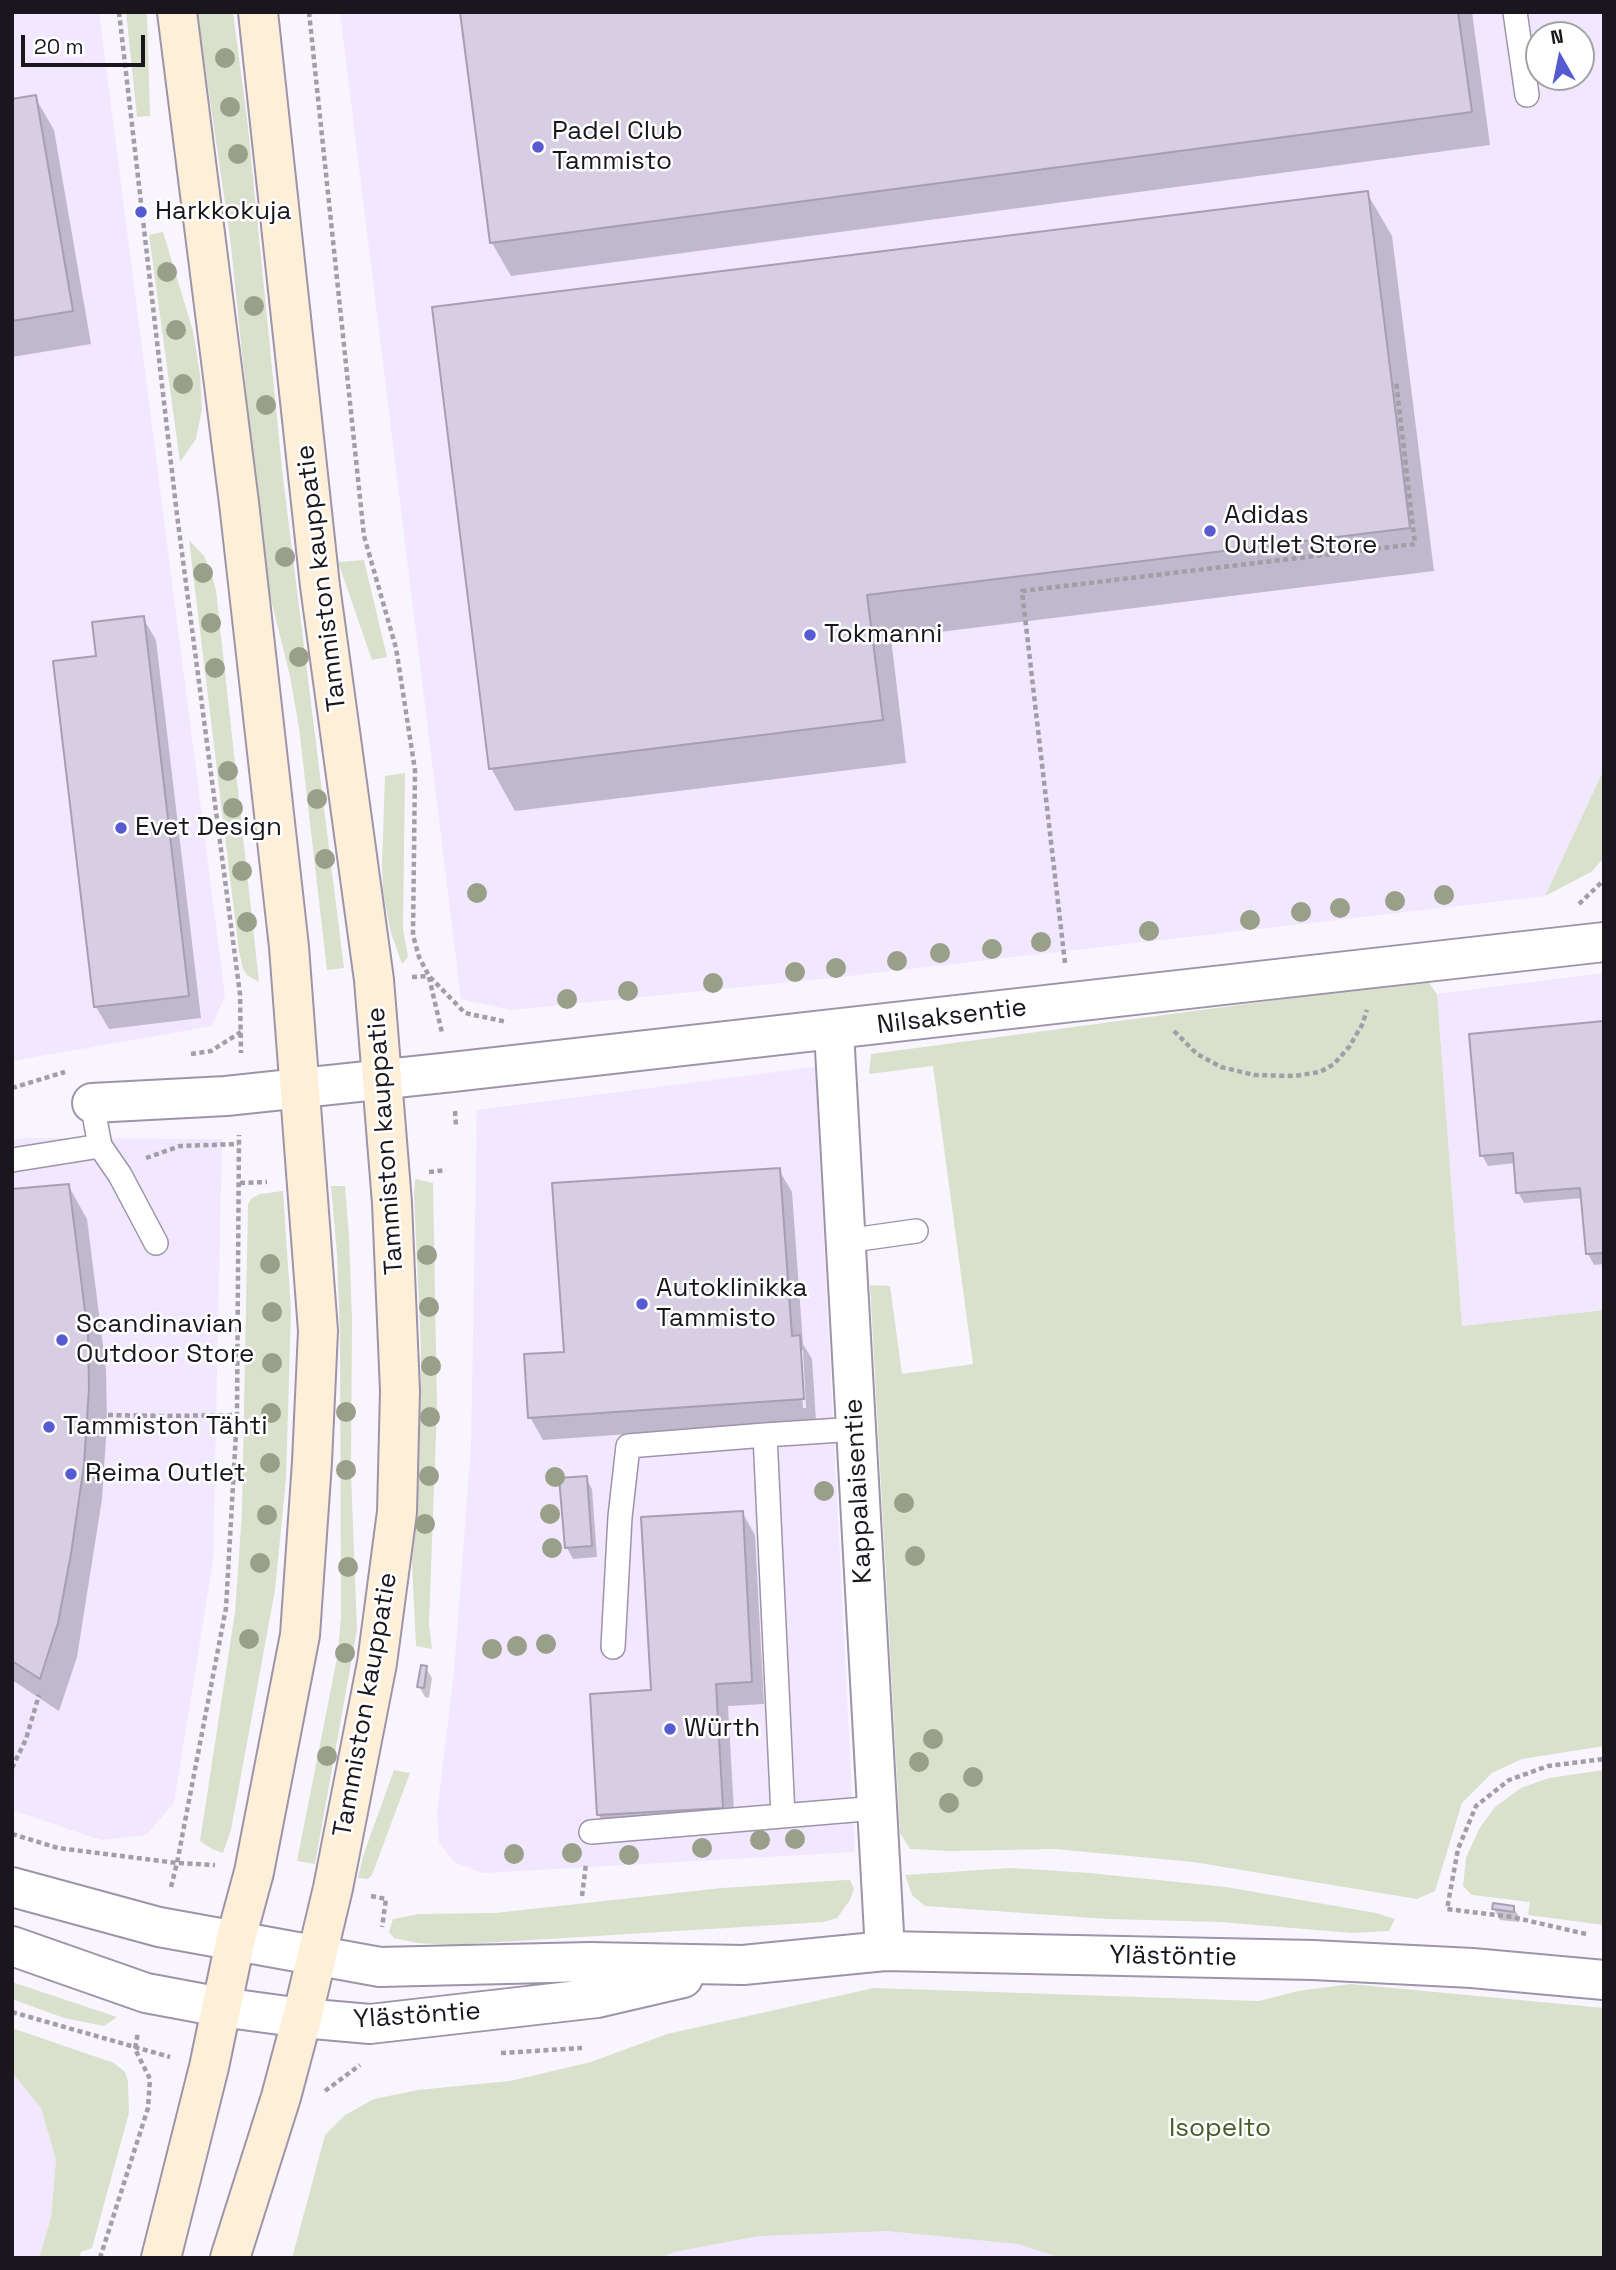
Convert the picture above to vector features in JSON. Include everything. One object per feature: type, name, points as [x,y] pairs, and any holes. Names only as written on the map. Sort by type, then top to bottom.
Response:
[{"type":"main road","points":[[161,2258],[209,2067],[235,1942],[260,1844],[300,1636],[318,1331],[289,947],[239,503],[177,12]]},
{"type":"main road","name":"Tammiston kauppatie","points":[[230,2258],[281,2097],[333,1888],[381,1642],[397,1512],[400,1391],[392,1203],[374,980],[320,586],[258,12]]},
{"type":"street","name":"Nilsaksentie","points":[[92,1103],[300,1088],[834,1031],[1604,942]]},
{"type":"street","name":"Kappalaisentie","points":[[834,1031],[885,1951]]},
{"type":"street","name":"Ylästöntie","points":[[12,1887],[159,1927],[380,1967],[590,1962],[743,1965],[885,1951],[1313,1960],[1472,1968],[1604,1980]]},
{"type":"street","name":"Ylästöntie","points":[[12,1946],[146,1993],[221,2007],[370,2024],[597,1998],[743,1965]]},
{"type":"lane","points":[[1515,12],[1527,95]]},
{"type":"lane","points":[[92,1103],[100,1146],[120,1175],[156,1243]]},
{"type":"lane","points":[[12,1160],[100,1146]]},
{"type":"lane","points":[[846,1241],[916,1231]]},
{"type":"lane","points":[[612,1647],[620,1517],[628,1446],[856,1429]]},
{"type":"lane","points":[[765,1435],[783,1816]]},
{"type":"lane","points":[[591,1832],[877,1808]]},
{"type":"path","points":[[119,12],[175,501],[240,994],[242,1094],[238,1144],[237,1415],[226,1608],[177,1863],[159,1927]]},
{"type":"path","points":[[309,12],[364,536],[396,648],[415,771],[413,935],[419,957],[429,976]]},
{"type":"path","points":[[1065,964],[1022,590],[1415,544],[1396,381]]},
{"type":"path","points":[[1139,996],[1197,1054],[1221,1067],[1254,1075],[1294,1076],[1320,1072],[1334,1064],[1349,1047],[1362,1025],[1368,1007],[1368,970]]},
{"type":"path","points":[[12,1088],[74,1069]]},
{"type":"path","points":[[120,1175],[146,1158],[180,1146],[238,1144]]},
{"type":"path","points":[[108,1415],[237,1415]]},
{"type":"path","points":[[12,1768],[26,1739],[38,1695]]},
{"type":"path","points":[[1591,1936],[1512,1917],[1447,1909],[1458,1849],[1476,1805],[1509,1780],[1548,1766],[1604,1759]]},
{"type":"path","points":[[12,1834],[58,1849],[177,1863]]},
{"type":"path","points":[[100,2258],[148,2108],[150,2079],[135,2049],[146,1993]]},
{"type":"path","points":[[12,2012],[135,2049],[209,2067]]},
{"type":"shaded area","points":[[12,12],[99,12],[225,996],[212,1026],[12,1061]]},
{"type":"shaded area","points":[[340,12],[1604,12],[1604,769],[1545,896],[831,978],[511,1010],[461,999]]},
{"type":"shaded area","points":[[1604,973],[1604,1310],[1462,1326],[1437,994]]},
{"type":"shaded area","points":[[815,1067],[855,1852],[483,1873],[454,1862],[439,1842],[437,1814],[454,1672],[471,1446],[477,1110]]},
{"type":"shaded area","points":[[222,1139],[213,1561],[174,1803],[146,1835],[101,1840],[12,1810],[12,1140]]},
{"type":"shaded area","points":[[12,2072],[41,2108],[56,2160],[51,2217],[39,2258],[12,2258]]},
{"type":"shaded area","points":[[716,2181],[1181,2258],[485,2258]]},
{"type":"green space","points":[[126,12],[147,12],[150,116],[137,117]]},
{"type":"green space","points":[[197,12],[233,12],[248,127],[283,478],[344,968],[327,970],[299,728],[290,676],[265,576],[230,237]]},
{"type":"green space","points":[[163,232],[193,331],[200,374],[202,409],[196,439],[180,462],[149,235]]},
{"type":"green space","points":[[189,540],[204,556],[216,590],[259,982],[247,975],[243,969],[239,952]]},
{"type":"green space","points":[[364,560],[387,657],[372,660],[338,562]]},
{"type":"green space","points":[[1604,769],[1604,858],[1591,872],[1545,896]]},
{"type":"green space","points":[[405,773],[403,929],[408,957],[402,964],[391,933],[383,893],[382,865],[385,776]]},
{"type":"green space","points":[[1427,980],[1437,994],[1462,1326],[1604,1310],[1604,1746],[1522,1759],[1492,1773],[1462,1803],[1435,1891],[1417,1899],[1193,1862],[1055,1849],[910,1849],[900,1833],[870,1285],[890,1286],[902,1374],[973,1364],[933,1066],[869,1074],[871,1054]]},
{"type":"green space","points":[[415,1179],[433,1183],[437,1407],[429,1624],[432,1649],[416,1646],[412,1562],[421,1350]]},
{"type":"green space","points":[[331,1186],[345,1186],[349,1236],[352,1318],[351,1473],[357,1630],[315,1864],[297,1861],[338,1653],[341,1617],[340,1339]]},
{"type":"green space","points":[[283,1191],[291,1310],[286,1479],[275,1590],[231,1830],[223,1853],[200,1841],[235,1612],[242,1512],[248,1204],[260,1194]]},
{"type":"green space","points":[[394,1770],[410,1773],[372,1875],[368,1879],[358,1878],[363,1856]]},
{"type":"green space","points":[[1604,1770],[1604,1925],[1528,1915],[1530,1902],[1472,1895],[1463,1886],[1466,1858],[1479,1829],[1495,1807],[1521,1788],[1549,1778]]},
{"type":"green space","points":[[1010,1868],[1226,1887],[1376,1913],[1395,1919],[1389,1931],[1352,1933],[1221,1922],[1108,1919],[925,1906],[912,1895],[905,1875]]},
{"type":"green space","points":[[850,1880],[854,1889],[850,1900],[837,1918],[824,1922],[451,1945],[417,1943],[394,1938],[389,1932],[393,1919],[419,1914],[495,1913],[722,1888]]},
{"type":"green space","points":[[12,1982],[117,2017],[104,2026],[64,2018],[12,1999]]},
{"type":"green space","name":"Isopelto","points":[[1351,1984],[1604,2008],[1604,2258],[1061,2258],[1018,2244],[888,2231],[759,2236],[674,2252],[659,2258],[292,2258],[325,2135],[345,2115],[374,2099],[418,2090],[510,2081],[591,2062],[667,2034],[874,1988],[1259,2001],[1298,1991]]},
{"type":"green space","points":[[12,2028],[114,2063],[125,2072],[128,2081],[129,2113],[92,2248],[81,2252],[79,2258],[39,2258],[51,2217],[56,2160],[41,2108],[12,2072]]},
{"type":"building","points":[[460,12],[1458,12],[1472,112],[490,243]]},
{"type":"building","points":[[36,95],[73,311],[12,321],[12,99]]},
{"type":"building","points":[[1368,191],[1410,528],[867,595],[883,720],[489,769],[432,307]]},
{"type":"building","name":"Evet Design","points":[[144,616],[189,996],[94,1007],[53,661],[96,656],[92,622]]},
{"type":"building","points":[[1604,1021],[1604,1253],[1586,1254],[1580,1188],[1516,1193],[1513,1153],[1480,1156],[1469,1034]]},
{"type":"building","points":[[780,1168],[792,1336],[800,1335],[804,1399],[528,1418],[524,1354],[564,1352],[552,1183]]},
{"type":"building","name":"Tammiston Tähti","points":[[69,1184],[88,1335],[89,1388],[84,1465],[71,1554],[58,1623],[40,1679],[12,1661],[12,1189]]},
{"type":"building","points":[[587,1476],[592,1546],[565,1548],[559,1478]]},
{"type":"building","points":[[743,1511],[752,1682],[716,1684],[723,1808],[597,1815],[590,1694],[651,1690],[641,1517]]},
{"type":"building","points":[[421,1665],[427,1666],[424,1688],[417,1687]]},
{"type":"building","points":[[1493,1903],[1514,1906],[1514,1912],[1492,1909]]},
{"type":"place","name":"Padel Club Tammisto","points":[[538,147]]},
{"type":"place","name":"Harkkokuja","points":[[141,212]]},
{"type":"place","name":"Adidas Outlet Store","points":[[1210,531]]},
{"type":"place","name":"Tokmanni","points":[[810,635]]},
{"type":"place","name":"Evet Design","points":[[121,828]]},
{"type":"place","name":"Autoklinikka Tammisto","points":[[642,1304]]},
{"type":"place","name":"Scandinavian Outdoor Store","points":[[62,1340]]},
{"type":"place","name":"Tammiston Tähti","points":[[49,1427]]},
{"type":"place","name":"Reima Outlet","points":[[71,1474]]},
{"type":"place","name":"Würth","points":[[670,1729]]}]
